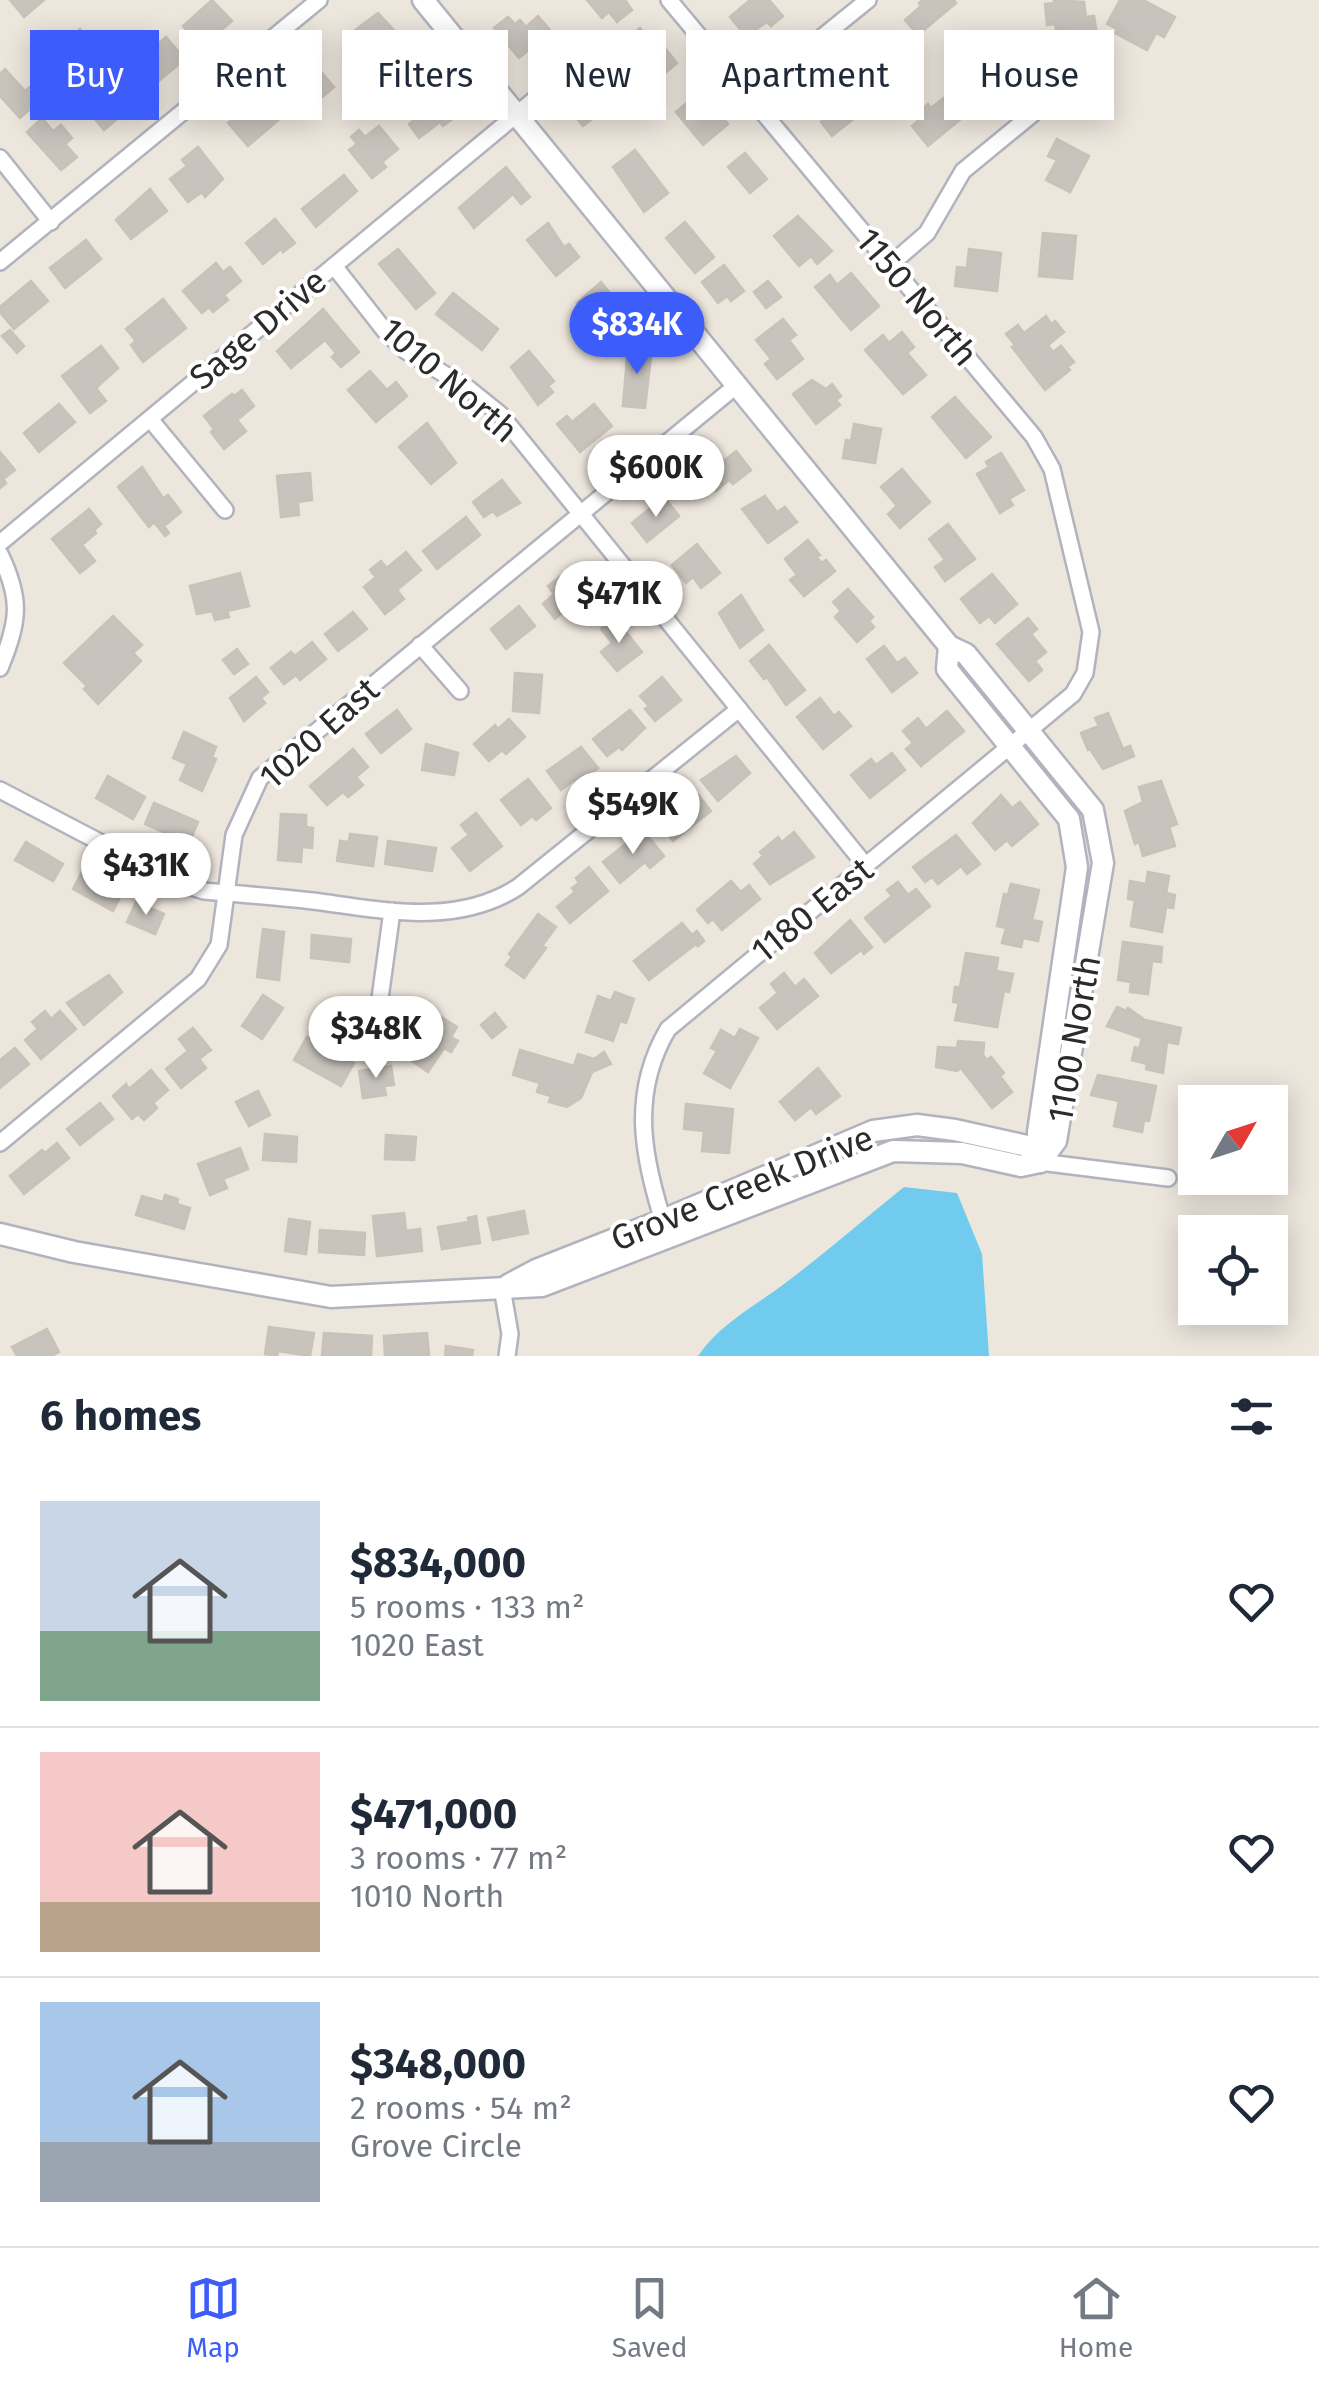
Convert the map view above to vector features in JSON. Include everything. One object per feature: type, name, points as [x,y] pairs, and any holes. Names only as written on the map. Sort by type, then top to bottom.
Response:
[{"type":"street","points":[[0,262],[320,0]]},
{"type":"street","name":"1100 North","points":[[423,0],[949,646],[966,654],[1093,810],[1103,864],[1056,1141],[1040,1162]]},
{"type":"street","name":"1150 North","points":[[669,0],[694,30]]},
{"type":"street","points":[[831,30],[868,0]]},
{"type":"street","name":"Sage Drive","points":[[0,543],[528,104]]},
{"type":"street","name":"1150 North","points":[[770,120],[1034,438],[1052,469],[1091,632]]},
{"type":"street","points":[[890,266],[927,233],[963,171],[1025,120]]},
{"type":"street","points":[[0,158],[50,222]]},
{"type":"street","name":"1010 North","points":[[334,266],[385,331],[406,351],[469,389],[500,414],[866,866]]},
{"type":"street","name":"1020 East","points":[[0,1143],[198,978],[220,945],[234,835],[260,778],[737,385]]},
{"type":"street","points":[[150,419],[224,510]]},
{"type":"street","points":[[0,554],[14,584],[15,630],[0,668]]},
{"type":"street","name":"1180 East","points":[[666,1229],[645,1142],[644,1115],[652,1056],[668,1029],[1073,694],[1085,673],[1091,632]]},
{"type":"street","points":[[420,645],[460,691]]},
{"type":"street","name":"1100 North","points":[[949,646],[947,669],[1070,819],[1077,867],[1037,1136],[1040,1162]]},
{"type":"street","points":[[0,790],[176,882],[204,890],[392,911],[448,912],[492,901],[518,886],[739,708]]},
{"type":"street","points":[[378,1013],[392,911]]},
{"type":"street","name":"Grove Creek Drive","points":[[0,1234],[74,1252],[331,1297],[502,1288],[536,1270],[666,1229],[872,1130],[917,1125],[955,1130],[1027,1146],[1040,1162],[1168,1178]]},
{"type":"street","points":[[502,1288],[510,1334],[507,1356]]},
{"type":"water","points":[[904,1187],[957,1193],[982,1254],[989,1356],[698,1356],[728,1324],[803,1270]]},
{"type":"building","points":[[10,0],[44,0],[24,17]]},
{"type":"building","points":[[212,0],[232,21],[221,30],[186,30],[183,26]]},
{"type":"building","points":[[587,0],[625,0],[632,10],[617,22],[609,12],[602,18]]},
{"type":"building","points":[[750,0],[769,0],[783,16],[771,26],[767,22],[755,30],[741,30],[730,17]]},
{"type":"building","points":[[1120,0],[1143,0],[1175,17],[1164,37],[1156,33],[1147,50],[1115,33],[1117,29],[1107,24]]},
{"type":"building","points":[[1084,2],[1086,17],[1094,16],[1096,30],[1056,30],[1055,24],[1047,25],[1045,4]]},
{"type":"building","points":[[919,3],[956,3],[924,30],[914,30],[905,20],[921,6]]},
{"type":"building","points":[[378,13],[394,30],[355,30]]},
{"type":"building","points":[[538,16],[550,30],[528,30],[528,50],[519,58],[508,45],[508,30],[494,28],[508,17],[515,24],[520,20],[526,27]]},
{"type":"building","points":[[166,37],[179,52],[179,64],[159,81],[159,43]]},
{"type":"building","points":[[666,49],[677,63],[666,72]]},
{"type":"building","points":[[5,69],[25,91],[30,87],[30,109],[20,118],[0,96],[0,74]]},
{"type":"building","points":[[322,73],[334,87],[322,97]]},
{"type":"building","points":[[944,98],[944,120],[960,120],[928,146],[912,126],[917,120],[924,120],[924,107],[928,104],[931,108]]},
{"type":"building","points":[[686,104],[686,120],[725,120],[728,124],[703,145],[676,112]]},
{"type":"building","points":[[40,120],[53,131],[61,125],[72,138],[65,144],[77,157],[61,170],[27,132]]},
{"type":"building","points":[[96,120],[116,120],[104,130]]},
{"type":"building","points":[[231,120],[278,120],[248,146],[228,123]]},
{"type":"building","points":[[414,120],[451,120],[443,126],[440,122],[419,138],[409,124]]},
{"type":"building","points":[[823,120],[852,120],[832,136],[821,122]]},
{"type":"building","points":[[379,126],[398,149],[382,162],[386,167],[372,178],[349,150],[357,144],[351,137],[359,130],[365,137]]},
{"type":"building","points":[[1057,139],[1089,156],[1070,192],[1046,180],[1057,160],[1048,156]]},
{"type":"building","points":[[198,147],[223,179],[205,197],[202,192],[188,202],[170,179],[187,166],[182,160]]},
{"type":"building","points":[[635,150],[668,193],[644,212],[613,167]]},
{"type":"building","points":[[745,153],[767,179],[750,193],[728,167]]},
{"type":"building","points":[[506,167],[530,197],[521,204],[513,194],[474,228],[459,208]]},
{"type":"building","points":[[344,175],[357,191],[316,227],[302,209]]},
{"type":"building","points":[[150,189],[167,211],[131,239],[116,220]]},
{"type":"building","points":[[798,216],[832,251],[817,264],[811,256],[799,266],[774,236]]},
{"type":"building","points":[[275,219],[295,243],[263,264],[246,243]]},
{"type":"building","points":[[685,222],[714,257],[695,273],[666,238]]},
{"type":"building","points":[[548,223],[564,247],[569,244],[579,257],[556,276],[527,240]]},
{"type":"building","points":[[1043,233],[1076,236],[1072,279],[1039,276]]},
{"type":"building","points":[[86,240],[101,259],[65,288],[50,268]]},
{"type":"building","points":[[398,249],[435,293],[416,309],[379,264]]},
{"type":"building","points":[[969,249],[1001,253],[997,291],[955,286],[957,267],[967,268]]},
{"type":"building","points":[[216,263],[223,272],[230,267],[241,281],[224,295],[228,300],[213,312],[209,307],[202,313],[183,291]]},
{"type":"building","points":[[724,265],[744,291],[731,301],[727,296],[718,303],[702,282]]},
{"type":"building","points":[[851,273],[879,306],[851,330],[815,287],[830,275],[837,285]]},
{"type":"building","points":[[31,281],[48,301],[14,329],[0,307]]},
{"type":"building","points":[[768,281],[781,297],[766,308],[754,292]]},
{"type":"building","points":[[601,282],[613,297],[608,301],[628,325],[609,341],[577,303]]},
{"type":"building","points":[[453,293],[498,329],[482,350],[436,314]]},
{"type":"building","points":[[163,299],[186,328],[143,362],[131,345],[136,341],[126,329]]},
{"type":"building","points":[[323,309],[359,352],[341,367],[325,340],[291,368],[277,351]]},
{"type":"building","points":[[1046,316],[1064,332],[1048,345],[1053,352],[1061,346],[1074,362],[1045,390],[1006,334],[1018,325],[1024,333]]},
{"type":"building","points":[[783,319],[796,335],[789,340],[803,359],[777,379],[765,364],[771,359],[756,340]]},
{"type":"building","points":[[10,330],[24,346],[17,353],[2,336]]},
{"type":"building","points":[[902,332],[914,347],[907,353],[926,375],[903,394],[865,350],[883,335],[889,343]]},
{"type":"building","points":[[101,346],[118,368],[96,388],[106,401],[90,413],[62,376]]},
{"type":"building","points":[[628,346],[652,348],[645,408],[623,406]]},
{"type":"building","points":[[529,351],[554,381],[548,386],[553,392],[538,405],[511,367]]},
{"type":"building","points":[[370,371],[387,390],[396,382],[407,396],[376,422],[348,390]]},
{"type":"building","points":[[812,380],[826,389],[832,384],[841,396],[836,400],[840,405],[816,424],[793,394]]},
{"type":"building","points":[[242,390],[254,406],[237,420],[246,431],[224,449],[204,416]]},
{"type":"building","points":[[955,397],[991,437],[966,458],[932,417]]},
{"type":"building","points":[[59,404],[75,422],[39,452],[24,433]]},
{"type":"building","points":[[594,404],[612,426],[580,452],[557,424],[567,416],[572,422]]},
{"type":"building","points":[[427,423],[456,463],[431,484],[399,447]]},
{"type":"building","points":[[854,424],[881,429],[875,463],[843,458]]},
{"type":"building","points":[[712,446],[724,461],[736,451],[751,470],[716,491],[692,461]]},
{"type":"building","points":[[0,452],[15,470],[3,479],[6,483],[0,488]]},
{"type":"building","points":[[1001,453],[1024,490],[1009,499],[1013,505],[1000,513],[977,474],[989,467],[986,462]]},
{"type":"building","points":[[142,467],[163,498],[168,495],[181,512],[164,526],[169,533],[165,536],[154,522],[149,527],[118,487]]},
{"type":"building","points":[[902,469],[930,502],[900,528],[888,514],[897,506],[881,487]]},
{"type":"building","points":[[310,473],[312,500],[298,502],[299,515],[281,517],[277,476]]},
{"type":"building","points":[[502,480],[520,503],[497,516],[493,511],[484,517],[473,502]]},
{"type":"building","points":[[765,496],[777,512],[785,507],[797,522],[768,543],[742,509]]},
{"type":"building","points":[[664,497],[679,516],[647,542],[632,523]]},
{"type":"building","points":[[89,509],[101,524],[82,545],[95,561],[80,573],[52,539]]},
{"type":"building","points":[[466,517],[480,535],[437,569],[423,551]]},
{"type":"building","points":[[948,524],[975,559],[945,581],[935,567],[945,560],[929,539]]},
{"type":"building","points":[[808,540],[820,555],[816,557],[822,563],[826,560],[835,571],[804,596],[790,580],[797,575],[785,559]]},
{"type":"building","points":[[697,544],[720,573],[701,588],[693,577],[686,583],[672,565]]},
{"type":"building","points":[[406,552],[421,570],[397,590],[404,599],[385,614],[364,587],[376,577],[370,570],[381,561],[387,568]]},
{"type":"building","points":[[576,564],[592,585],[555,619],[543,604],[554,594],[548,586]]},
{"type":"building","points":[[240,573],[249,606],[227,611],[229,617],[215,620],[212,611],[197,614],[190,586]]},
{"type":"building","points":[[992,574],[1017,604],[995,623],[989,616],[980,623],[961,599]]},
{"type":"building","points":[[848,589],[873,617],[869,621],[874,627],[857,642],[835,617],[841,611],[833,602]]},
{"type":"building","points":[[741,595],[763,630],[740,648],[719,613]]},
{"type":"building","points":[[519,606],[535,626],[506,649],[491,629]]},
{"type":"building","points":[[353,612],[367,629],[338,651],[325,634]]},
{"type":"building","points":[[113,616],[142,645],[133,653],[141,661],[98,704],[84,689],[87,686],[64,663]]},
{"type":"building","points":[[615,618],[642,652],[617,671],[601,652],[612,643],[601,629]]},
{"type":"building","points":[[1028,618],[1037,629],[1031,634],[1046,652],[1035,661],[1042,670],[1029,681],[997,644]]},
{"type":"building","points":[[312,642],[326,659],[300,680],[296,675],[284,684],[271,668]]},
{"type":"building","points":[[769,645],[805,690],[786,705],[767,677],[764,679],[750,661]]},
{"type":"building","points":[[884,646],[897,663],[905,658],[917,673],[892,692],[867,659]]},
{"type":"building","points":[[237,649],[248,664],[234,674],[223,660]]},
{"type":"building","points":[[515,673],[542,675],[539,713],[513,711]]},
{"type":"building","points":[[256,677],[268,692],[261,698],[265,703],[244,721],[230,698]]},
{"type":"building","points":[[662,677],[681,700],[655,721],[640,696]]},
{"type":"building","points":[[820,698],[834,716],[839,712],[851,726],[823,749],[797,717]]},
{"type":"building","points":[[397,710],[411,729],[381,753],[366,734]]},
{"type":"building","points":[[630,710],[645,728],[622,750],[619,747],[607,756],[593,739]]},
{"type":"building","points":[[947,711],[964,731],[921,766],[906,749],[913,743],[903,731],[918,718],[926,729]]},
{"type":"building","points":[[1108,713],[1123,749],[1130,746],[1134,756],[1103,769],[1081,733],[1099,726],[1095,718]]},
{"type":"building","points":[[509,719],[525,737],[506,754],[502,750],[489,761],[474,744],[495,725],[498,729]]},
{"type":"building","points":[[184,732],[216,747],[212,757],[216,759],[202,791],[180,780],[187,764],[173,758]]},
{"type":"building","points":[[426,744],[458,753],[454,775],[422,770]]},
{"type":"building","points":[[581,747],[598,768],[577,784],[574,780],[561,790],[547,771]]},
{"type":"building","points":[[353,749],[368,767],[356,777],[363,785],[348,797],[343,792],[327,805],[310,786]]},
{"type":"building","points":[[892,753],[905,770],[870,798],[851,775],[871,759],[876,765]]},
{"type":"building","points":[[736,756],[750,773],[718,801],[701,780]]},
{"type":"building","points":[[108,776],[145,797],[133,819],[96,798]]},
{"type":"building","points":[[528,779],[551,808],[536,820],[532,816],[521,825],[501,800]]},
{"type":"building","points":[[1161,781],[1177,824],[1169,827],[1175,846],[1143,856],[1125,811],[1143,802],[1139,787]]},
{"type":"building","points":[[695,791],[711,811],[673,841],[659,823]]},
{"type":"building","points":[[1001,795],[1012,808],[1020,802],[1038,824],[1012,846],[1007,840],[995,850],[973,823]]},
{"type":"building","points":[[154,803],[198,822],[189,843],[145,824]]},
{"type":"building","points":[[476,813],[502,846],[470,871],[452,848],[469,835],[461,825]]},
{"type":"building","points":[[281,814],[306,815],[306,827],[313,828],[312,848],[302,847],[301,862],[278,860]]},
{"type":"building","points":[[643,830],[664,856],[650,868],[645,862],[620,883],[603,862]]},
{"type":"building","points":[[794,832],[814,857],[770,884],[754,864],[763,856],[760,852],[778,837],[782,842]]},
{"type":"building","points":[[350,834],[377,837],[373,866],[337,861],[340,841],[349,842]]},
{"type":"building","points":[[956,835],[980,864],[967,874],[961,866],[938,884],[932,877],[925,882],[913,867]]},
{"type":"building","points":[[388,841],[436,848],[432,871],[385,864]]},
{"type":"building","points":[[26,842],[63,864],[53,881],[15,860]]},
{"type":"building","points":[[589,867],[608,891],[570,923],[557,907],[575,892],[572,888],[579,883],[576,878]]},
{"type":"building","points":[[82,872],[122,893],[113,911],[73,889]]},
{"type":"building","points":[[1148,872],[1169,876],[1166,893],[1175,895],[1173,908],[1166,907],[1162,932],[1131,926],[1135,900],[1128,899],[1130,881],[1146,884]]},
{"type":"building","points":[[731,881],[741,892],[749,885],[760,899],[722,930],[713,919],[708,923],[697,910]]},
{"type":"building","points":[[898,882],[908,895],[916,889],[930,906],[885,942],[865,918],[892,896],[887,890]]},
{"type":"building","points":[[1011,884],[1039,890],[1032,920],[1042,922],[1038,941],[1023,938],[1021,947],[1002,943],[1006,928],[997,926],[1004,894],[1008,895]]},
{"type":"building","points":[[136,902],[164,914],[155,934],[127,922]]},
{"type":"building","points":[[538,914],[556,927],[524,978],[506,965],[512,957],[509,954]]},
{"type":"building","points":[[850,920],[872,947],[864,954],[861,950],[831,973],[815,953]]},
{"type":"building","points":[[682,923],[692,935],[697,931],[704,941],[649,980],[634,961]]},
{"type":"building","points":[[263,929],[284,932],[279,980],[257,977]]},
{"type":"building","points":[[312,935],[351,939],[349,962],[311,958]]},
{"type":"building","points":[[1123,942],[1162,947],[1161,962],[1152,961],[1148,994],[1130,992],[1131,982],[1118,980]]},
{"type":"building","points":[[966,953],[998,958],[996,971],[1013,974],[1009,992],[1004,991],[997,1027],[955,1020],[959,1003],[953,1002],[955,987],[960,987]]},
{"type":"building","points":[[784,973],[795,987],[804,979],[818,996],[777,1029],[760,1008],[778,993],[771,984]]},
{"type":"building","points":[[109,975],[122,992],[84,1025],[67,1003]]},
{"type":"building","points":[[615,992],[634,999],[626,1023],[620,1021],[613,1041],[586,1032],[598,996],[611,1001]]},
{"type":"building","points":[[263,995],[283,1008],[262,1039],[242,1026]]},
{"type":"building","points":[[1117,1007],[1126,1011],[1128,1008],[1145,1020],[1181,1028],[1178,1044],[1167,1042],[1163,1073],[1132,1060],[1142,1038],[1107,1026]]},
{"type":"building","points":[[45,1011],[51,1019],[60,1011],[76,1029],[41,1059],[25,1040],[38,1029],[32,1022]]},
{"type":"building","points":[[495,1013],[506,1027],[492,1038],[481,1025]]},
{"type":"building","points":[[438,1015],[457,1027],[451,1037],[458,1041],[451,1052],[444,1048],[428,1072],[409,1059]]},
{"type":"building","points":[[193,1028],[211,1050],[199,1059],[206,1068],[181,1088],[166,1069],[188,1051],[179,1039]]},
{"type":"building","points":[[740,1029],[758,1038],[730,1088],[704,1073],[717,1051],[711,1048],[721,1030],[735,1038]]},
{"type":"building","points":[[307,1037],[354,1063],[341,1086],[294,1060]]},
{"type":"building","points":[[958,1041],[984,1043],[983,1055],[987,1060],[991,1057],[1004,1073],[1000,1076],[1012,1092],[992,1108],[961,1068],[957,1071],[936,1067],[938,1047],[957,1048]]},
{"type":"building","points":[[15,1048],[29,1064],[0,1088],[0,1060]]},
{"type":"building","points":[[520,1050],[574,1066],[578,1054],[594,1059],[604,1052],[611,1064],[592,1072],[581,1098],[567,1107],[549,1102],[551,1096],[537,1092],[540,1083],[513,1075]]},
{"type":"building","points":[[391,1066],[394,1085],[384,1086],[386,1095],[363,1098],[359,1071]]},
{"type":"building","points":[[818,1068],[840,1096],[816,1114],[811,1107],[795,1120],[780,1102]]},
{"type":"building","points":[[151,1070],[168,1090],[153,1103],[157,1108],[144,1120],[138,1114],[132,1119],[113,1096],[126,1084],[129,1089]]},
{"type":"building","points":[[1098,1075],[1156,1086],[1149,1121],[1144,1120],[1142,1132],[1114,1126],[1119,1101],[1091,1095]]},
{"type":"building","points":[[258,1091],[270,1115],[249,1126],[236,1102]]},
{"type":"building","points":[[100,1103],[113,1119],[80,1145],[67,1129]]},
{"type":"building","points":[[686,1104],[733,1109],[729,1153],[702,1151],[704,1131],[684,1129]]},
{"type":"building","points":[[265,1134],[297,1137],[296,1162],[263,1160]]},
{"type":"building","points":[[386,1135],[416,1137],[414,1160],[385,1159]]},
{"type":"building","points":[[57,1143],[69,1158],[24,1194],[10,1176]]},
{"type":"building","points":[[240,1148],[248,1169],[223,1179],[227,1188],[210,1195],[198,1164]]},
{"type":"building","points":[[165,1195],[190,1208],[184,1229],[136,1215],[142,1196],[163,1202]]},
{"type":"building","points":[[524,1211],[528,1233],[493,1240],[488,1218]]},
{"type":"building","points":[[404,1213],[406,1231],[420,1229],[422,1251],[377,1256],[373,1216]]},
{"type":"building","points":[[476,1216],[480,1243],[442,1249],[438,1227],[469,1222],[468,1218]]},
{"type":"building","points":[[289,1219],[310,1222],[306,1254],[285,1251]]},
{"type":"building","points":[[320,1230],[365,1233],[364,1255],[319,1252]]},
{"type":"building","points":[[269,1327],[314,1333],[310,1356],[278,1351],[277,1356],[265,1354]]},
{"type":"building","points":[[47,1329],[59,1352],[51,1356],[17,1356],[12,1347]]},
{"type":"building","points":[[324,1333],[372,1336],[371,1356],[322,1356]]},
{"type":"building","points":[[427,1333],[429,1355],[385,1356],[384,1336]]},
{"type":"building","points":[[446,1346],[473,1350],[472,1356],[445,1356]]}]
